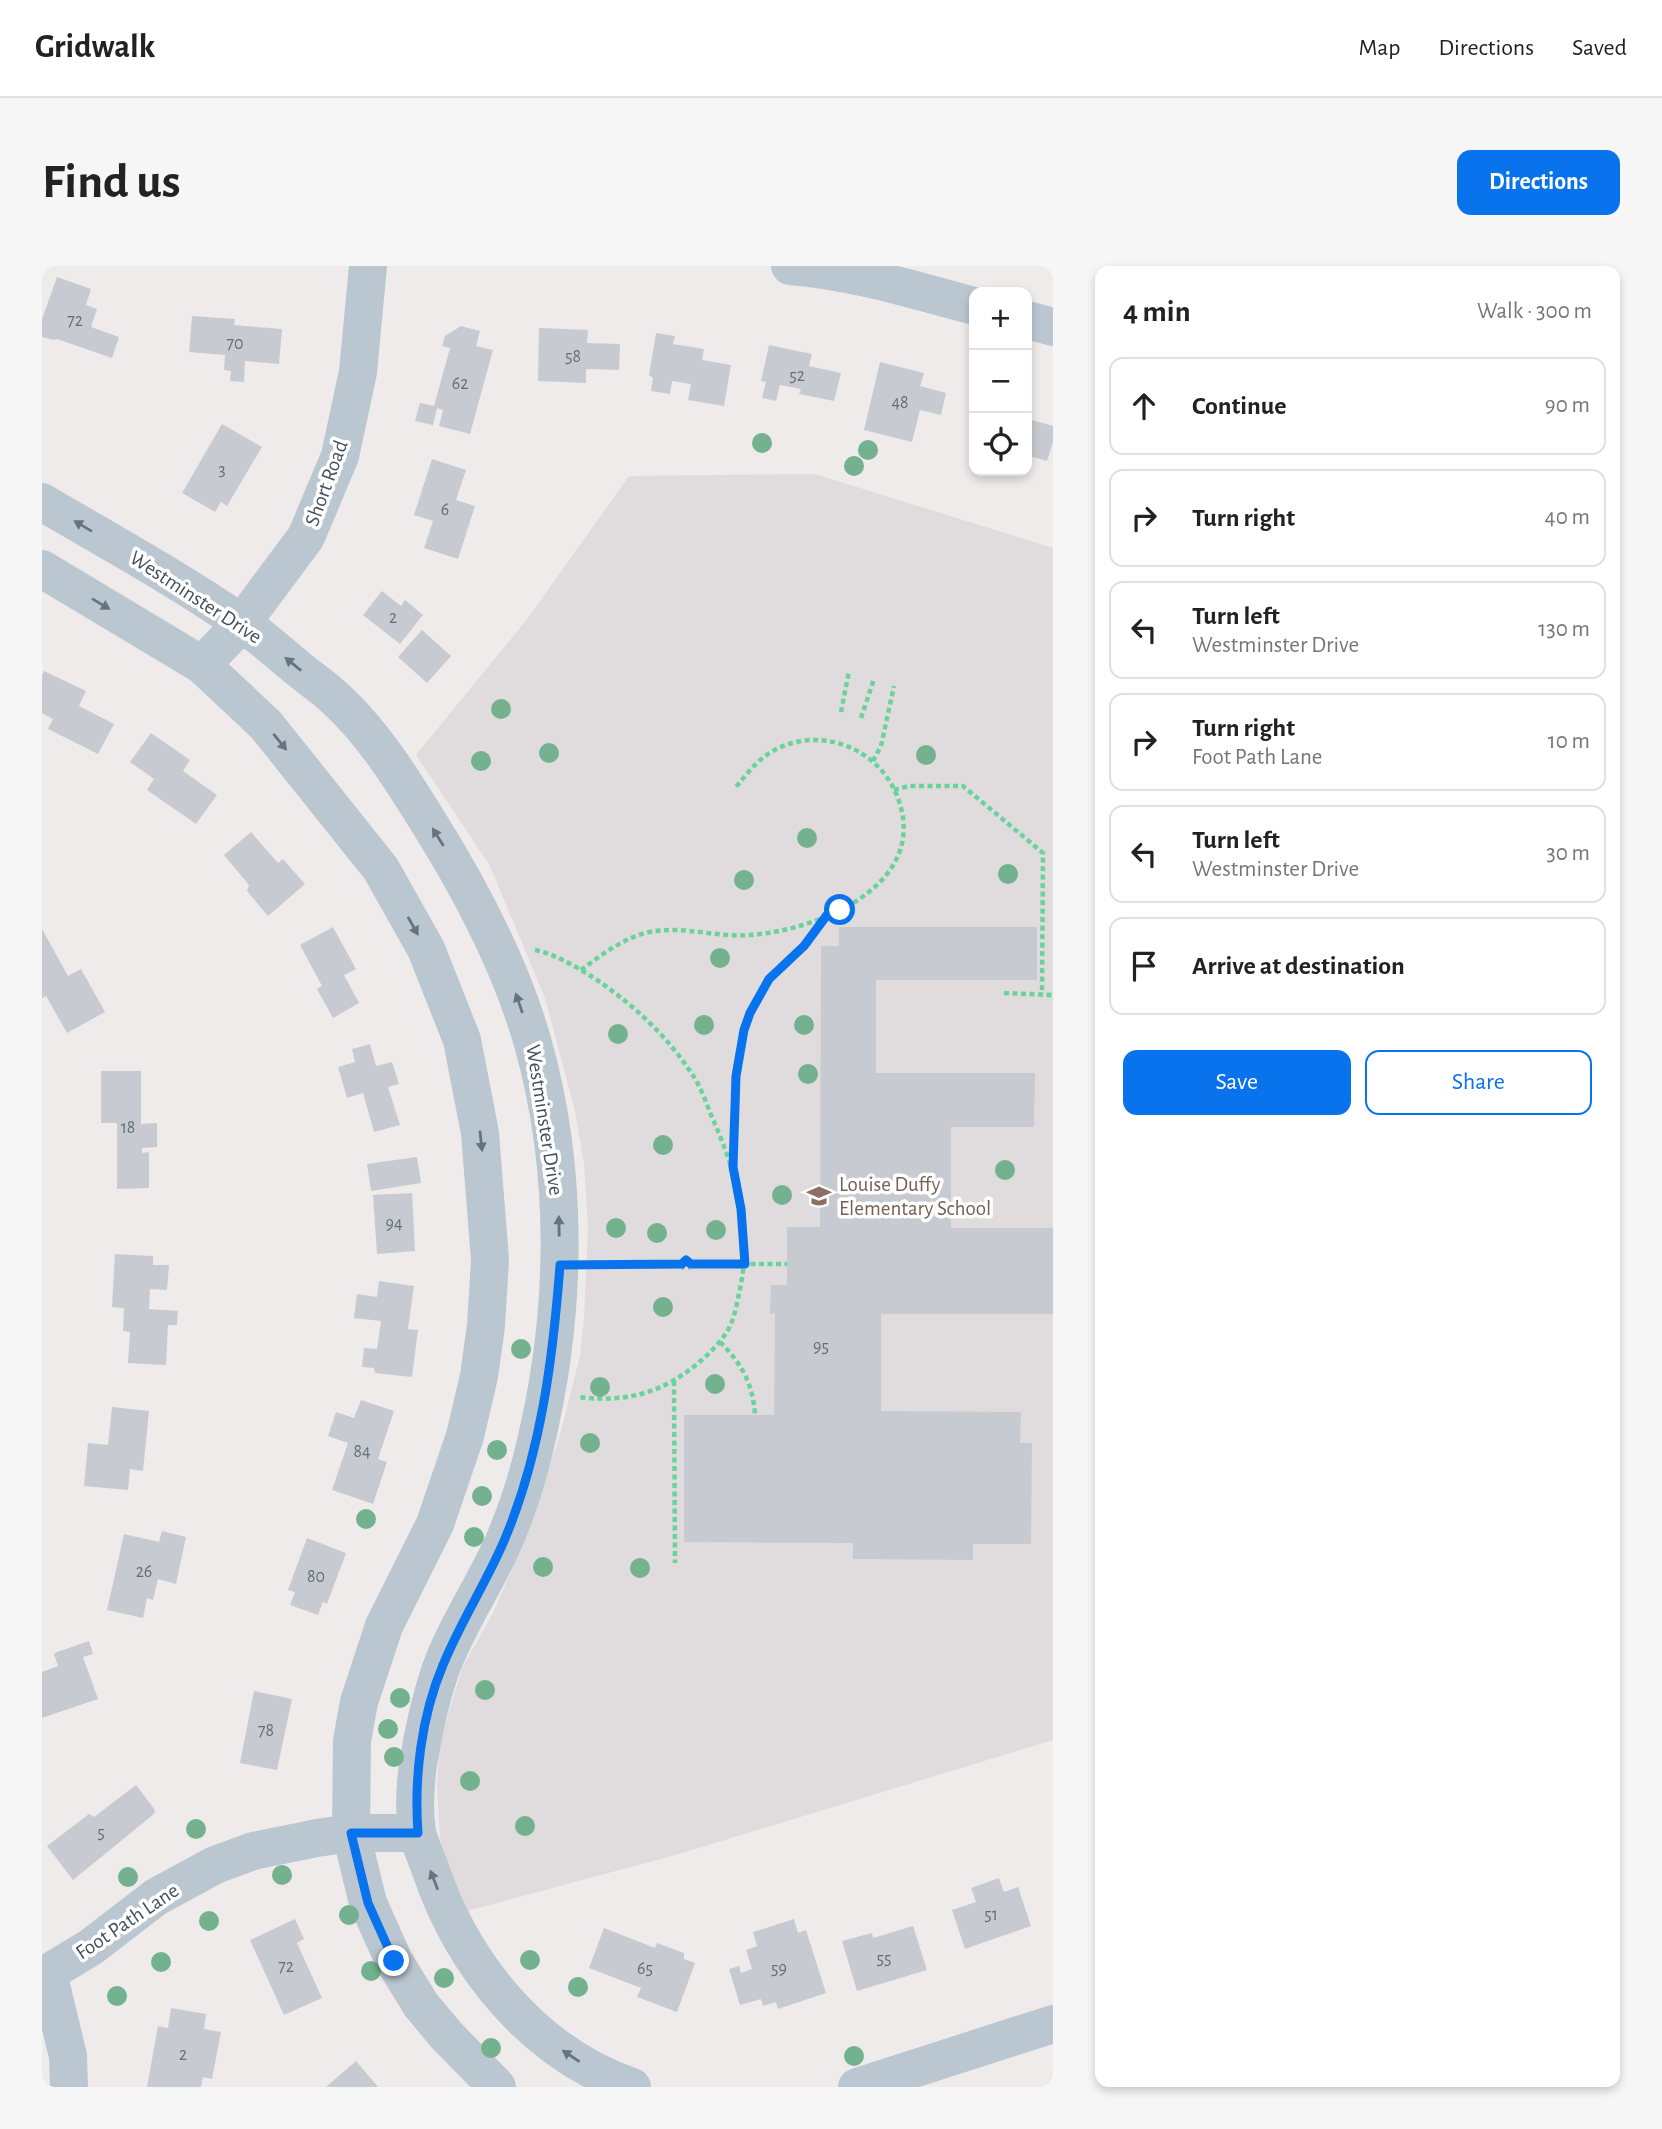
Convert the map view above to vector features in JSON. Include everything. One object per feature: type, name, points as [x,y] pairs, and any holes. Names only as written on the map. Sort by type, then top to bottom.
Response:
[{"type":"street","name":"Short Road","points":[[202,665],[242,623],[306,537],[340,456],[358,372],[368,266]]},
{"type":"street","points":[[790,266],[817,268],[905,287],[969,305]]},
{"type":"street","points":[[1032,321],[1053,327]]},
{"type":"street","name":"Westminster Drive","points":[[42,502],[242,623],[339,702],[393,765],[447,852],[512,982],[532,1038],[544,1088],[554,1153],[560,1265],[548,1380],[534,1453],[505,1541],[441,1668],[418,1765],[415,1799],[418,1833],[434,1882],[455,1931],[500,1995],[554,2045],[586,2066],[632,2087]]},
{"type":"street","points":[[42,569],[202,665],[266,725],[381,869],[425,948],[462,1040],[480,1133],[490,1260],[486,1326],[479,1377],[465,1436],[435,1524],[384,1626],[359,1702],[352,1741],[351,1833],[368,1903],[394,1961],[421,2005],[497,2087]]},
{"type":"street","name":"Foot Path Lane","points":[[45,1974],[91,1947],[156,1897],[215,1865],[288,1842],[351,1833],[418,1833]]},
{"type":"street","points":[[45,1974],[68,2056],[69,2087]]},
{"type":"street","points":[[857,2087],[1053,2024]]},
{"type":"path","points":[[841,712],[849,671]]},
{"type":"path","points":[[861,718],[874,679]]},
{"type":"path","points":[[873,761],[881,746],[894,686]]},
{"type":"path","points":[[581,970],[619,944],[645,933],[673,929],[747,935],[770,933],[827,915],[878,887],[893,867],[900,848],[902,829],[902,818],[894,790],[873,761],[855,748],[821,741],[797,742],[759,761],[735,788]]},
{"type":"path","points":[[894,790],[909,786],[963,786],[1043,853],[1042,994]]},
{"type":"path","points":[[733,1167],[738,1059],[750,1013],[769,979],[804,946],[827,915]]},
{"type":"path","points":[[535,950],[561,959],[581,970],[625,1000],[666,1040],[695,1078],[733,1167],[741,1209],[745,1264],[730,1327],[720,1342],[695,1366],[674,1381],[629,1399],[608,1401],[567,1396]]},
{"type":"path","points":[[1004,993],[1053,995]]},
{"type":"path","points":[[560,1265],[682,1264],[687,1260],[691,1264],[787,1264]]},
{"type":"path","points":[[720,1342],[750,1382],[755,1415]]},
{"type":"path","points":[[674,1381],[676,1563]]},
{"type":"shaded area","name":"Louise Duffy Elementary School","points":[[815,474],[1053,548],[1053,1740],[679,1854],[463,1912],[440,1840],[437,1786],[440,1742],[462,1668],[492,1615],[518,1555],[560,1435],[580,1356],[588,1227],[584,1164],[575,1111],[545,998],[490,866],[416,755],[528,618],[629,476]]},
{"type":"building","points":[[57,277],[91,289],[86,305],[97,309],[91,327],[119,337],[112,358],[57,339],[42,337],[42,319]]},
{"type":"building","points":[[192,316],[235,319],[234,325],[282,329],[279,364],[245,361],[244,382],[230,381],[231,371],[224,370],[225,355],[189,352]]},
{"type":"building","points":[[461,326],[480,331],[476,346],[493,350],[470,434],[439,426],[443,410],[437,408],[433,425],[415,421],[420,403],[434,406],[450,348],[442,346],[445,336]]},
{"type":"building","points":[[539,328],[588,330],[587,343],[620,344],[619,370],[586,369],[586,383],[538,381]]},
{"type":"building","points":[[656,333],[675,336],[673,344],[704,349],[702,360],[731,365],[724,406],[688,400],[691,384],[672,381],[670,394],[651,391],[653,378],[649,375]]},
{"type":"building","points":[[769,345],[812,354],[809,366],[841,373],[834,401],[799,394],[801,389],[780,385],[776,401],[762,398],[766,382],[761,381]]},
{"type":"building","points":[[880,362],[924,373],[920,386],[946,393],[941,415],[920,410],[912,442],[864,430]]},
{"type":"building","points":[[1032,420],[1053,426],[1053,442],[1047,461],[1032,456]]},
{"type":"building","points":[[222,424],[262,447],[227,506],[221,502],[215,512],[182,493]]},
{"type":"building","points":[[432,459],[466,470],[456,500],[475,506],[458,559],[424,548],[433,521],[414,515]]},
{"type":"building","points":[[382,591],[401,606],[405,600],[423,615],[400,644],[363,615]]},
{"type":"building","points":[[422,630],[451,656],[427,683],[398,657]]},
{"type":"building","points":[[44,671],[86,691],[79,706],[114,724],[98,754],[48,729],[53,719],[42,713]]},
{"type":"building","points":[[151,733],[190,760],[183,771],[217,795],[196,824],[147,790],[154,779],[130,762]]},
{"type":"building","points":[[251,832],[278,863],[283,859],[305,884],[268,916],[247,891],[249,885],[224,855]]},
{"type":"building","points":[[333,927],[356,969],[344,975],[359,1003],[333,1018],[317,989],[322,986],[300,945]]},
{"type":"building","points":[[839,927],[1037,927],[1037,980],[876,980],[876,1073],[1035,1073],[1034,1127],[951,1127],[951,1228],[1053,1228],[1053,1314],[881,1314],[881,1411],[1021,1412],[1020,1443],[1032,1443],[1031,1544],[973,1544],[973,1560],[853,1559],[853,1543],[684,1542],[684,1415],[774,1415],[775,1313],[770,1314],[771,1285],[787,1285],[787,1227],[820,1227],[821,946],[839,946]]},
{"type":"building","points":[[42,929],[68,976],[81,969],[105,1012],[67,1033],[46,996],[42,998]]},
{"type":"building","points":[[370,1044],[376,1066],[392,1062],[399,1084],[388,1087],[400,1125],[374,1132],[363,1093],[347,1098],[338,1067],[355,1062],[352,1049]]},
{"type":"building","points":[[101,1071],[141,1071],[141,1124],[157,1123],[157,1147],[142,1148],[142,1153],[149,1152],[149,1188],[117,1189],[117,1123],[101,1123]]},
{"type":"building","points":[[417,1157],[421,1183],[371,1191],[367,1164]]},
{"type":"building","points":[[412,1193],[415,1251],[377,1254],[373,1195]]},
{"type":"building","points":[[115,1254],[153,1256],[153,1265],[169,1265],[167,1290],[150,1289],[149,1309],[178,1311],[177,1325],[168,1325],[166,1365],[128,1363],[130,1332],[123,1331],[124,1308],[112,1307]]},
{"type":"building","points":[[379,1281],[414,1286],[408,1329],[418,1330],[412,1377],[375,1373],[374,1368],[362,1367],[364,1348],[377,1349],[381,1321],[354,1318],[357,1294],[377,1297]]},
{"type":"building","points":[[361,1400],[394,1411],[378,1459],[387,1462],[373,1504],[332,1490],[348,1443],[328,1436],[336,1412],[354,1418]]},
{"type":"building","points":[[112,1407],[149,1411],[143,1471],[130,1469],[128,1490],[84,1486],[88,1443],[108,1445]]},
{"type":"building","points":[[162,1531],[186,1537],[176,1584],[158,1579],[153,1600],[147,1598],[143,1618],[107,1610],[124,1534],[159,1542]]},
{"type":"building","points":[[307,1538],[346,1553],[327,1604],[323,1602],[318,1615],[290,1605],[295,1592],[288,1590]]},
{"type":"building","points":[[89,1641],[93,1654],[83,1657],[98,1699],[42,1718],[42,1672],[58,1666],[54,1654],[57,1652]]},
{"type":"building","points":[[254,1691],[292,1699],[277,1770],[240,1763]]},
{"type":"building","points":[[136,1785],[155,1810],[154,1814],[73,1880],[47,1846],[89,1814],[94,1817]]},
{"type":"building","points":[[999,1878],[1004,1892],[1018,1887],[1031,1926],[965,1949],[952,1910],[976,1902],[971,1888]]},
{"type":"building","points":[[295,1919],[304,1939],[297,1943],[322,1998],[284,2015],[250,1940]]},
{"type":"building","points":[[794,1919],[798,1933],[806,1930],[826,1993],[778,2009],[776,2002],[763,2006],[761,1999],[740,2005],[729,1969],[739,1966],[741,1973],[752,1969],[746,1950],[757,1946],[753,1932]]},
{"type":"building","points":[[913,1926],[927,1970],[857,1991],[842,1941],[872,1933],[873,1938]]},
{"type":"building","points":[[604,1928],[655,1948],[657,1943],[684,1953],[684,1959],[695,1963],[677,2012],[637,1997],[641,1988],[589,1968]]},
{"type":"building","points":[[171,2008],[206,2014],[204,2029],[221,2032],[212,2079],[203,2077],[201,2087],[147,2087],[158,2026],[168,2028]]},
{"type":"building","points":[[356,2061],[378,2087],[326,2087]]},
{"type":"place","name":"Louise Duffy Elementary School","points":[[819,1196]]},
{"type":"route","points":[[394,1961],[368,1903],[351,1833],[418,1833],[415,1799],[418,1765],[441,1668],[505,1541],[534,1453],[556,1320],[560,1265],[682,1264],[686,1260],[691,1264],[745,1264],[741,1209],[733,1167],[736,1076],[744,1030],[769,979],[804,946],[827,915],[840,910]]}]
